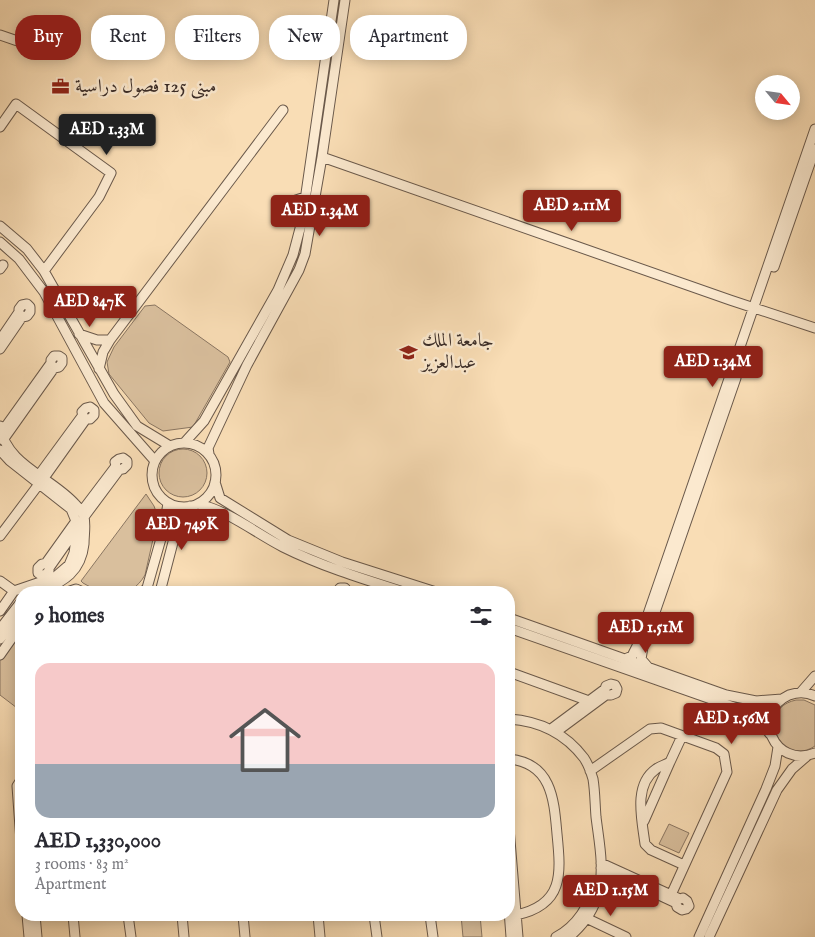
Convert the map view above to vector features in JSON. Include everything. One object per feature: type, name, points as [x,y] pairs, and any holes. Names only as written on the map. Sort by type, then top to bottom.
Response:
[{"type":"street","points":[[185,442],[204,421],[278,290],[292,255],[302,221],[334,0]]},
{"type":"street","points":[[345,0],[322,157],[305,254],[299,270],[247,365],[208,448],[215,467],[215,482],[220,498],[288,540],[342,562],[417,586]]},
{"type":"street","points":[[0,35],[15,40]]},
{"type":"street","points":[[0,127],[16,104],[111,173],[100,197],[44,272]]},
{"type":"street","points":[[99,369],[103,352],[110,340],[283,110]]},
{"type":"street","points":[[648,667],[641,659],[643,647],[815,129]]},
{"type":"street","points":[[625,659],[632,656],[636,646],[815,149]]},
{"type":"street","points":[[322,157],[815,328]]},
{"type":"street","points":[[302,221],[284,204],[305,198]]},
{"type":"street","points":[[0,226],[27,249],[44,272],[114,394],[138,426],[170,446]]},
{"type":"street","points":[[0,242],[18,259],[44,292],[104,403],[155,461]]},
{"type":"street","points":[[0,340],[22,305],[27,304],[30,307],[30,312],[27,316],[22,317],[0,349]]},
{"type":"street","points":[[79,334],[97,340],[110,340]]},
{"type":"street","points":[[54,356],[62,358],[62,363],[59,367],[54,368],[1,433],[54,356]]},
{"type":"street","points":[[0,527],[39,479],[86,420],[94,415],[94,410],[90,407],[82,412],[82,415],[39,479],[0,536]]},
{"type":"street","points":[[1,433],[17,458],[71,509],[80,519],[85,529],[83,552],[74,572],[54,586]]},
{"type":"street","points":[[209,454],[202,448],[185,442],[170,446],[158,455],[152,469],[157,492],[168,503],[178,506],[209,506],[283,547],[337,570],[386,586]]},
{"type":"street","points":[[0,450],[10,461],[39,479]]},
{"type":"street","points":[[80,519],[46,563],[38,568],[38,572],[41,575],[46,575],[49,571],[49,568],[80,519],[116,466],[115,462],[123,458],[127,461],[127,465],[119,470],[80,519]]},
{"type":"street","points":[[161,586],[176,527],[194,505],[209,495],[215,482]]},
{"type":"street","points":[[148,586],[164,528],[168,503]]},
{"type":"street","points":[[29,586],[55,577],[69,565],[74,553],[80,519]]},
{"type":"street","points":[[0,581],[14,591],[0,611]]},
{"type":"street","points":[[0,629],[15,610]]},
{"type":"street","points":[[0,639],[15,620]]},
{"type":"street","points":[[515,620],[726,695],[756,701],[782,699]]},
{"type":"street","points":[[515,630],[748,712],[759,720],[778,747],[786,753],[796,756],[811,755]]},
{"type":"street","points":[[0,655],[15,634]]},
{"type":"street","points":[[515,674],[586,703]]},
{"type":"street","points":[[801,692],[815,676]]},
{"type":"street","points":[[515,679],[586,703]]},
{"type":"street","points":[[615,685],[616,693],[606,695],[553,730],[605,689],[606,686],[615,685]]},
{"type":"street","points":[[770,734],[769,724],[771,715],[775,706],[782,699],[790,694],[801,692],[815,696]]},
{"type":"street","points":[[515,720],[537,723],[553,730],[572,744],[585,760],[593,779],[601,879],[598,894],[585,920],[569,937]]},
{"type":"street","points":[[515,726],[536,728],[554,736],[580,763],[587,780],[596,866],[595,879],[587,905],[579,918],[570,928],[556,937]]},
{"type":"street","points":[[590,770],[650,730],[661,728],[716,748],[724,754],[727,772],[671,895]]},
{"type":"street","points":[[642,823],[682,736]]},
{"type":"street","points":[[699,937],[766,789],[775,766],[778,747]]},
{"type":"street","points":[[709,937],[776,790],[792,768],[811,755]]},
{"type":"street","points":[[515,760],[533,767],[544,777],[551,788],[560,862],[560,874],[550,897],[533,912],[515,913]]},
{"type":"street","points":[[670,762],[650,773],[644,784],[641,793],[642,823],[645,844],[648,848],[684,865]]},
{"type":"street","points":[[601,865],[687,902],[689,906],[682,910],[676,903],[601,865]]},
{"type":"street","points":[[585,920],[614,937]]},
{"type":"street","points":[[585,920],[626,937]]},
{"type":"street","points":[[28,921],[29,937]]},
{"type":"street","points":[[35,921],[36,937]]},
{"type":"street","points":[[70,921],[71,937]]},
{"type":"street","points":[[74,921],[75,937]]},
{"type":"street","points":[[126,921],[127,937]]},
{"type":"street","points":[[127,921],[131,937]]},
{"type":"street","points":[[183,921],[184,937]]},
{"type":"street","points":[[188,921],[189,937]]},
{"type":"street","points":[[239,921],[240,937]]},
{"type":"street","points":[[244,921],[245,937]]},
{"type":"street","points":[[315,921],[316,937]]},
{"type":"street","points":[[319,921],[320,937]]},
{"type":"street","points":[[371,921],[372,937]]},
{"type":"street","points":[[375,921],[377,937]]},
{"type":"street","points":[[426,921],[428,937]]},
{"type":"street","points":[[431,921],[433,937]]},
{"type":"street","points":[[511,937],[512,921]]},
{"type":"street","points":[[514,921],[518,937]]},
{"type":"shaded area","points":[[155,305],[228,357],[230,362],[193,427],[163,431],[149,423],[109,374],[107,362],[114,347],[145,306]]},
{"type":"shaded area","points":[[178,449],[188,449],[197,453],[203,459],[206,464],[206,482],[197,493],[188,497],[178,497],[169,493],[163,487],[159,478],[159,468],[163,459],[169,453]]},
{"type":"shaded area","points":[[146,494],[154,506],[158,517],[145,575],[136,586],[89,586],[81,581]]},
{"type":"shaded area","points":[[15,639],[15,706],[0,695],[0,660]]},
{"type":"shaded area","points":[[796,700],[804,700],[815,705],[815,746],[802,751],[791,750],[783,744],[777,735],[774,725],[776,714],[783,706]]},
{"type":"shaded area","points":[[669,824],[689,833],[679,853],[659,844]]},
{"type":"shaded area","points":[[462,921],[481,921],[482,937],[463,937]]},
{"type":"place","name":"مبنى 125 فصول دراسية","points":[[61,87]]},
{"type":"place","name":"جامعة الملك عبدالعزيز","points":[[408,352]]}]
